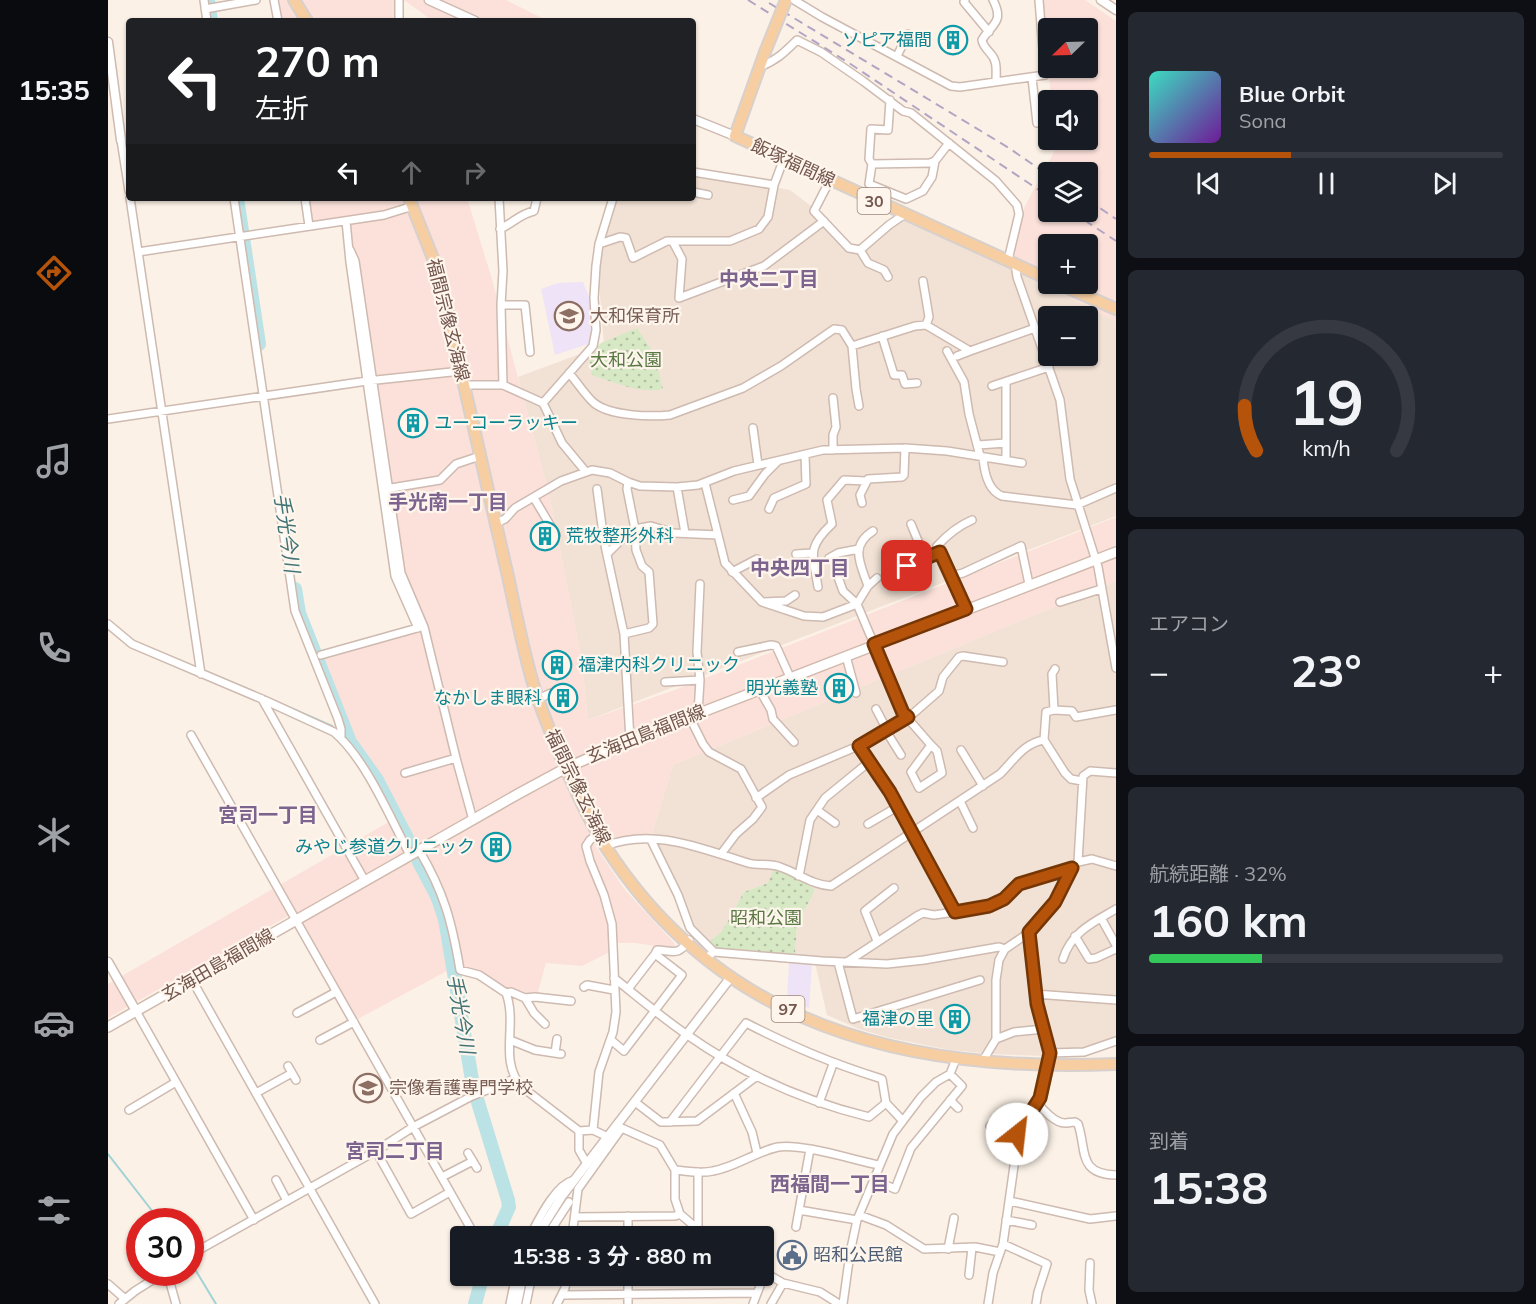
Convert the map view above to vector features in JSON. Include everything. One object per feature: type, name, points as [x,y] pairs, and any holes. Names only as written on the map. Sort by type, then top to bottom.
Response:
[{"type":"main road","points":[[294,0],[305,18]]},
{"type":"main road","name":"飯塚福間線","points":[[786,0],[759,66],[735,136],[1038,274]]},
{"type":"main road","name":"福間宗像玄海線","points":[[411,202],[434,261],[538,699],[566,768],[598,834],[639,893],[687,943],[710,955],[731,977],[771,1001],[838,1031],[891,1047],[956,1059],[1048,1065],[1116,1064]]},
{"type":"main road","points":[[1082,294],[1116,309]]},
{"type":"main road","name":"玄海田島福間線","points":[[108,1027],[566,768],[759,689],[1116,552]]},
{"type":"street","points":[[204,0],[208,8],[207,18]]},
{"type":"street","points":[[208,8],[256,0]]},
{"type":"street","points":[[274,0],[277,18]]},
{"type":"street","points":[[399,0],[399,18]]},
{"type":"street","points":[[429,0],[468,18]]},
{"type":"street","points":[[794,0],[951,86],[960,87],[1046,75],[1039,0]]},
{"type":"street","points":[[965,0],[964,2],[989,32]]},
{"type":"street","points":[[993,0],[996,6],[995,25],[983,37],[982,44],[993,55],[997,64],[996,82]]},
{"type":"street","points":[[1104,1],[1116,10]]},
{"type":"street","points":[[897,56],[908,34]]},
{"type":"street","points":[[759,66],[773,62],[797,40],[820,52],[903,111],[911,113],[996,182],[1017,205],[1019,214],[1012,262],[1060,400],[1067,461],[1077,505],[1095,560],[1116,668]]},
{"type":"street","points":[[108,42],[126,172]]},
{"type":"street","points":[[1032,78],[1033,118]]},
{"type":"street","points":[[890,100],[888,130],[871,129],[868,159],[872,164],[869,184],[906,199],[923,191],[932,177],[935,161],[949,143]]},
{"type":"street","points":[[696,120],[735,136]]},
{"type":"street","points":[[599,244],[620,237],[626,238],[633,258],[667,240],[673,242],[730,241],[750,234],[759,229],[768,217],[774,184],[784,158]]},
{"type":"street","points":[[872,164],[935,161]]},
{"type":"street","points":[[696,173],[774,184]]},
{"type":"street","points":[[830,180],[813,211],[849,249],[860,250],[882,230],[905,214]]},
{"type":"street","points":[[696,193],[708,195]]},
{"type":"street","points":[[130,201],[201,674]]},
{"type":"street","points":[[235,201],[242,237],[295,611],[338,719],[341,738]]},
{"type":"street","points":[[305,201],[309,226]]},
{"type":"street","points":[[499,201],[503,271],[501,305],[503,385]]},
{"type":"street","points":[[500,229],[513,223],[524,213],[534,211],[536,201]]},
{"type":"street","points":[[543,403],[593,346],[596,330],[594,298],[599,244],[612,201]]},
{"type":"street","points":[[138,252],[384,215],[411,202]]},
{"type":"street","points":[[346,221],[350,262],[360,314],[393,542],[402,580],[421,627],[473,820]]},
{"type":"street","points":[[673,242],[682,259],[679,298],[765,266],[824,221]]},
{"type":"street","points":[[860,250],[868,263],[884,270],[888,277]]},
{"type":"street","points":[[923,281],[929,316],[926,325]]},
{"type":"street","points":[[501,305],[525,305],[530,352]]},
{"type":"street","points":[[852,346],[915,326],[926,325],[970,351]]},
{"type":"street","points":[[957,356],[1035,328]]},
{"type":"street","points":[[569,373],[594,403],[603,408],[616,412],[670,415],[743,388],[781,366],[834,329],[842,330],[852,346],[859,406]]},
{"type":"street","points":[[882,336],[894,375],[902,375],[905,384],[917,383]]},
{"type":"street","points":[[947,351],[964,382],[969,414],[987,476],[995,493],[1002,496],[1077,505],[1116,488]]},
{"type":"street","points":[[992,386],[1049,367]]},
{"type":"street","points":[[108,419],[370,381],[461,371]]},
{"type":"street","points":[[1006,382],[1006,460]]},
{"type":"street","points":[[464,385],[503,385],[543,403],[562,443],[586,471]]},
{"type":"street","points":[[833,398],[836,427],[833,435],[833,450]]},
{"type":"street","points":[[753,429],[758,465]]},
{"type":"street","points":[[978,445],[1006,443]]},
{"type":"street","points":[[819,587],[812,552],[821,534],[831,524],[827,500],[843,480],[866,481],[871,478],[902,477],[905,448]]},
{"type":"street","points":[[496,523],[505,519],[515,508],[561,481],[586,471],[610,472],[640,486],[677,487],[698,485],[734,471],[823,450],[905,448],[947,451],[1022,463]]},
{"type":"street","points":[[769,509],[774,498],[806,484],[805,455]]},
{"type":"street","points":[[385,488],[440,480],[456,464],[480,456]]},
{"type":"street","points":[[733,500],[749,496],[778,461]]},
{"type":"street","points":[[862,503],[860,495],[866,481]]},
{"type":"street","points":[[624,634],[650,628],[653,624],[649,572],[639,560],[627,489],[628,482]]},
{"type":"street","points":[[705,483],[725,563],[762,602],[813,618],[823,617],[857,604],[868,586],[877,578]]},
{"type":"street","points":[[677,487],[686,533]]},
{"type":"street","points":[[597,489],[604,542],[624,634],[630,740]]},
{"type":"street","points":[[534,498],[556,535]]},
{"type":"street","points":[[966,609],[937,546],[956,527],[972,520]]},
{"type":"street","points":[[910,524],[925,558]]},
{"type":"street","points":[[607,554],[622,539],[635,531],[651,526],[674,533],[718,535]]},
{"type":"street","points":[[868,586],[858,558],[865,536],[873,531]]},
{"type":"street","points":[[951,576],[963,573],[1021,546],[1029,584]]},
{"type":"street","points":[[830,558],[838,553],[859,549]]},
{"type":"street","points":[[796,554],[812,552]]},
{"type":"street","points":[[902,567],[940,552]]},
{"type":"street","points":[[732,572],[757,559]]},
{"type":"street","points":[[837,574],[843,591],[857,604],[903,713],[937,751],[942,773],[919,788],[911,772],[931,745]]},
{"type":"street","points":[[700,584],[697,652],[700,680],[694,715],[703,744],[709,752],[741,769],[762,807],[753,819],[736,834],[721,854]]},
{"type":"street","points":[[1060,602],[1101,589]]},
{"type":"street","points":[[762,602],[786,601],[795,595]]},
{"type":"street","points":[[1106,616],[1116,614]]},
{"type":"street","points":[[108,624],[132,644],[327,728],[341,738],[365,772],[414,853],[438,886],[453,929],[460,970],[479,975],[506,993],[511,1014],[509,1059],[514,1079],[579,1131],[593,1130],[608,1137]]},
{"type":"street","points":[[321,655],[421,627]]},
{"type":"street","points":[[738,652],[776,646],[789,678]]},
{"type":"street","points":[[846,656],[856,693]]},
{"type":"street","points":[[756,798],[789,775],[859,746],[908,717],[939,691],[943,677],[959,657],[1003,662]]},
{"type":"street","points":[[1054,710],[1052,675],[1055,669]]},
{"type":"street","points":[[665,682],[700,680]]},
{"type":"street","points":[[759,689],[771,710],[773,719],[794,742]]},
{"type":"street","points":[[538,699],[550,693]]},
{"type":"street","points":[[262,699],[365,881]]},
{"type":"street","points":[[876,709],[901,755]]},
{"type":"street","points":[[1082,781],[1071,779],[1065,773],[1044,740],[1046,712],[1072,711],[1076,717],[1116,710]]},
{"type":"street","points":[[191,735],[469,1226]]},
{"type":"street","points":[[605,846],[621,840],[677,840],[752,864],[778,866],[819,886],[831,886],[1000,774],[1022,750],[1044,740]]},
{"type":"street","points":[[859,746],[897,807],[955,912]]},
{"type":"street","points":[[961,750],[983,786]]},
{"type":"street","points":[[405,773],[456,758]]},
{"type":"street","points":[[799,876],[810,820],[825,798],[869,762]]},
{"type":"street","points":[[1078,862],[1082,781],[1085,772],[1116,773]]},
{"type":"street","points":[[960,801],[973,828]]},
{"type":"street","points":[[868,824],[897,807]]},
{"type":"street","points":[[817,810],[835,823]]},
{"type":"street","points":[[593,1130],[599,1072],[616,1022],[612,924],[586,846],[598,834]]},
{"type":"street","points":[[651,840],[694,934],[710,955],[887,964],[999,947],[1005,949]]},
{"type":"street","points":[[982,1062],[996,1039],[996,980],[999,960],[1005,949],[1029,932],[1055,902],[1072,868],[1078,862],[1092,859],[1116,866]]},
{"type":"street","points":[[847,962],[923,913],[934,915],[989,906],[1004,899],[1019,884],[1072,868]]},
{"type":"street","points":[[877,941],[865,911],[894,888]]},
{"type":"street","points":[[1063,958],[1068,945],[1075,936],[1116,909]]},
{"type":"street","points":[[1075,936],[1089,958],[1096,958],[1116,947],[1101,918]]},
{"type":"street","points":[[988,1304],[1003,1244],[1017,1134],[1037,1102],[1050,1053],[1035,994],[1035,969],[1029,932]]},
{"type":"street","points":[[628,989],[657,950],[679,952],[694,934]]},
{"type":"street","points":[[611,1040],[624,1051],[682,975],[655,954]]},
{"type":"street","points":[[108,962],[254,1220]]},
{"type":"street","points":[[838,962],[850,1020],[980,980]]},
{"type":"street","points":[[574,1226],[578,1189],[635,1102],[731,977]]},
{"type":"street","points":[[614,978],[687,1035],[757,1076],[786,1090],[819,1103],[868,1117],[886,1103]]},
{"type":"street","points":[[192,980],[375,1304]]},
{"type":"street","points":[[584,987],[587,985],[614,990]]},
{"type":"street","points":[[297,1013],[336,992]]},
{"type":"street","points":[[506,993],[512,992],[525,999],[545,1024]]},
{"type":"street","points":[[1035,994],[1116,1000]]},
{"type":"street","points":[[525,999],[535,997],[572,1001]]},
{"type":"street","points":[[320,1040],[354,1022]]},
{"type":"street","points":[[670,1122],[746,1023],[792,1047],[832,1064],[882,1079],[886,1103],[902,1120]]},
{"type":"street","points":[[996,1039],[1014,1032],[1044,1029]]},
{"type":"street","points":[[510,1040],[535,1050],[558,1054],[557,1039]]},
{"type":"street","points":[[1050,1053],[1084,1052],[1116,1041]]},
{"type":"street","points":[[774,1278],[820,1292],[841,1304],[858,1217],[893,1134],[902,1120],[936,1082],[950,1074],[956,1059]]},
{"type":"street","points":[[819,1103],[832,1064]]},
{"type":"street","points":[[256,1093],[292,1073]]},
{"type":"street","points":[[874,1180],[895,1189],[911,1148],[962,1086],[950,1074]]},
{"type":"street","points":[[635,1102],[661,1122],[697,1121],[757,1076]]},
{"type":"street","points":[[204,1247],[376,1151],[413,1127],[475,1094],[514,1079]]},
{"type":"street","points":[[129,1110],[176,1082]]},
{"type":"street","points":[[734,1093],[752,1132],[758,1154]]},
{"type":"street","points":[[950,1100],[958,1108]]},
{"type":"street","points":[[1037,1102],[1059,1121],[1078,1124],[1082,1149],[1089,1164],[1098,1173],[1116,1175]]},
{"type":"street","points":[[990,1125],[1017,1134]]},
{"type":"street","points":[[551,1226],[574,1180],[608,1137],[619,1128]]},
{"type":"street","points":[[619,1128],[660,1145],[675,1170],[675,1199],[680,1214],[694,1226]]},
{"type":"street","points":[[579,1131],[579,1150],[587,1164]]},
{"type":"street","points":[[675,1170],[711,1172],[780,1147],[810,1149],[879,1165]]},
{"type":"street","points":[[796,1227],[810,1149]]},
{"type":"street","points":[[376,1151],[411,1214],[450,1192]]},
{"type":"street","points":[[468,1153],[477,1168]]},
{"type":"street","points":[[442,1178],[473,1161]]},
{"type":"street","points":[[698,1172],[698,1226]]},
{"type":"street","points":[[276,1180],[287,1201]]},
{"type":"street","points":[[535,1226],[544,1210],[566,1182],[574,1180]]},
{"type":"street","points":[[563,1200],[576,1207]]},
{"type":"street","points":[[544,1226],[563,1200]]},
{"type":"street","points":[[1010,1201],[1090,1219],[1116,1216]]},
{"type":"street","points":[[799,1210],[858,1217],[886,1225],[924,1249],[972,1248],[1000,1252]]},
{"type":"street","points":[[575,1217],[675,1216],[680,1214]]},
{"type":"street","points":[[628,1216],[628,1226]]},
{"type":"street","points":[[948,1249],[954,1218]]},
{"type":"street","points":[[1006,1220],[1032,1225]]},
{"type":"street","points":[[1003,1244],[1047,1264],[1036,1304]]},
{"type":"street","points":[[969,1275],[972,1248]]},
{"type":"street","points":[[1090,1263],[1089,1290],[1092,1304]]},
{"type":"street","points":[[771,1304],[783,1282]]},
{"type":"street","points":[[108,1284],[121,1301],[144,1286]]},
{"type":"street","points":[[170,1286],[176,1304]]},
{"type":"street","points":[[510,1304],[514,1286]]},
{"type":"street","points":[[517,1304],[521,1286]]},
{"type":"street","points":[[526,1304],[530,1286]]},
{"type":"street","points":[[557,1304],[564,1286]]},
{"type":"street","points":[[628,1286],[628,1304]]},
{"type":"street","points":[[753,1304],[760,1286]]},
{"type":"street","points":[[562,1295],[758,1293]]},
{"type":"shaded area","points":[[277,0],[395,0],[395,18],[280,18]]},
{"type":"shaded area","points":[[404,0],[506,0],[542,18],[429,18]]},
{"type":"shaded area","points":[[1043,0],[1085,0],[1116,21],[1116,321],[1098,312],[1098,306],[1087,306],[1063,294],[1098,294],[1098,234],[1038,234],[1038,281],[1024,274],[1013,254],[1024,208],[1038,182],[1038,222],[1098,222],[1098,162],[1049,162],[1055,150],[1098,150],[1098,90],[1050,90],[1049,78],[1098,78],[1098,18],[1044,18]]},
{"type":"shaded area","points":[[696,174],[790,190],[811,206],[845,249],[852,253],[864,250],[867,245],[903,218],[1024,274],[1038,281],[1038,294],[1063,294],[1087,306],[1038,306],[1038,366],[1098,366],[1098,312],[1116,321],[1116,516],[588,720],[582,662],[550,498],[518,377],[604,345],[598,271],[604,240],[616,201],[696,201]]},
{"type":"shaded area","points":[[308,201],[468,201],[491,276],[550,498],[582,662],[588,720],[672,691],[1116,517],[1116,581],[673,765],[651,837],[612,837],[594,844],[625,890],[675,944],[674,949],[636,943],[618,943],[610,952],[582,966],[546,963],[537,995],[524,996],[482,975],[456,966],[356,1020],[295,912],[108,1018],[108,984],[394,819],[351,742],[319,659],[426,629],[404,579],[367,329],[347,217],[312,223]]},
{"type":"shaded area","name":"大和保育所","points":[[583,282],[590,299],[591,339],[588,344],[555,355],[541,289],[558,283]]},
{"type":"shaded area","points":[[1116,581],[1116,1037],[1085,1049],[1045,1056],[992,1054],[951,1050],[890,1038],[859,1029],[827,1015],[815,963],[795,956],[797,925],[815,890],[806,885],[768,883],[744,892],[722,931],[709,942],[691,926],[656,843],[651,837],[673,765]]},
{"type":"shaded area","points":[[789,962],[812,963],[809,1008],[787,998]]},
{"type":"green space","name":"大和公園","points":[[637,328],[654,354],[663,389],[636,389],[592,375],[589,356],[601,343]]},
{"type":"green space","name":"昭和公園","points":[[774,869],[805,882],[815,890],[797,925],[795,956],[715,949],[709,942],[722,931],[744,892],[768,883]]},
{"type":"waterway","name":"手光今川","points":[[208,0],[211,18]]},
{"type":"waterway","name":"手光今川","points":[[237,201],[259,344]]},
{"type":"waterway","name":"手光今川","points":[[295,589],[299,613],[350,742],[377,780],[410,844]]},
{"type":"waterway","points":[[205,671],[254,692]]},
{"type":"waterway","points":[[268,698],[332,726],[336,730]]},
{"type":"waterway","name":"手光今川","points":[[419,862],[437,896],[445,919],[473,1086],[508,1200],[509,1207],[500,1226]]},
{"type":"waterway","points":[[108,1154],[150,1208]]},
{"type":"waterway","points":[[204,1284],[216,1304]]},
{"type":"waterway","name":"手光今川","points":[[475,1304],[480,1286]]},
{"type":"railway","points":[[748,0],[849,63],[1038,189]]},
{"type":"railway","points":[[769,3],[1009,148],[1038,168]]},
{"type":"railway","points":[[1098,207],[1116,219]]},
{"type":"railway","points":[[1087,222],[1116,241]]},
{"type":"place","name":"ソピア福間","points":[[953,40]]},
{"type":"place","name":"大和保育所","points":[[569,316]]},
{"type":"place","name":"ユーコーラッキー","points":[[413,423]]},
{"type":"place","name":"荒牧整形外科","points":[[545,536]]},
{"type":"place","name":"福津内科クリニック","points":[[557,665]]},
{"type":"place","name":"明光義塾","points":[[839,688]]},
{"type":"place","name":"なかしま眼科","points":[[563,698]]},
{"type":"place","name":"みやじ参道クリニック","points":[[496,847]]},
{"type":"place","name":"福津の里","points":[[955,1019]]},
{"type":"place","name":"宗像看護専門学校","points":[[368,1088]]},
{"type":"place","name":"昭和公民館","points":[[792,1255]]},
{"type":"district","name":"中央二丁目","points":[[769,279]]},
{"type":"district","name":"手光南一丁目","points":[[448,502]]},
{"type":"district","name":"中央四丁目","points":[[800,568]]},
{"type":"district","name":"宮司一丁目","points":[[268,815]]},
{"type":"district","name":"宮司二丁目","points":[[395,1151]]},
{"type":"district","name":"西福間一丁目","points":[[830,1184]]},
{"type":"route","points":[[907,566],[940,552],[966,609],[874,644],[903,713],[908,717],[859,746],[890,792],[955,912],[989,906],[1004,899],[1019,884],[1072,868],[1055,902],[1029,932],[1035,969],[1035,994],[1050,1053],[1040,1098],[1017,1134]]}]
